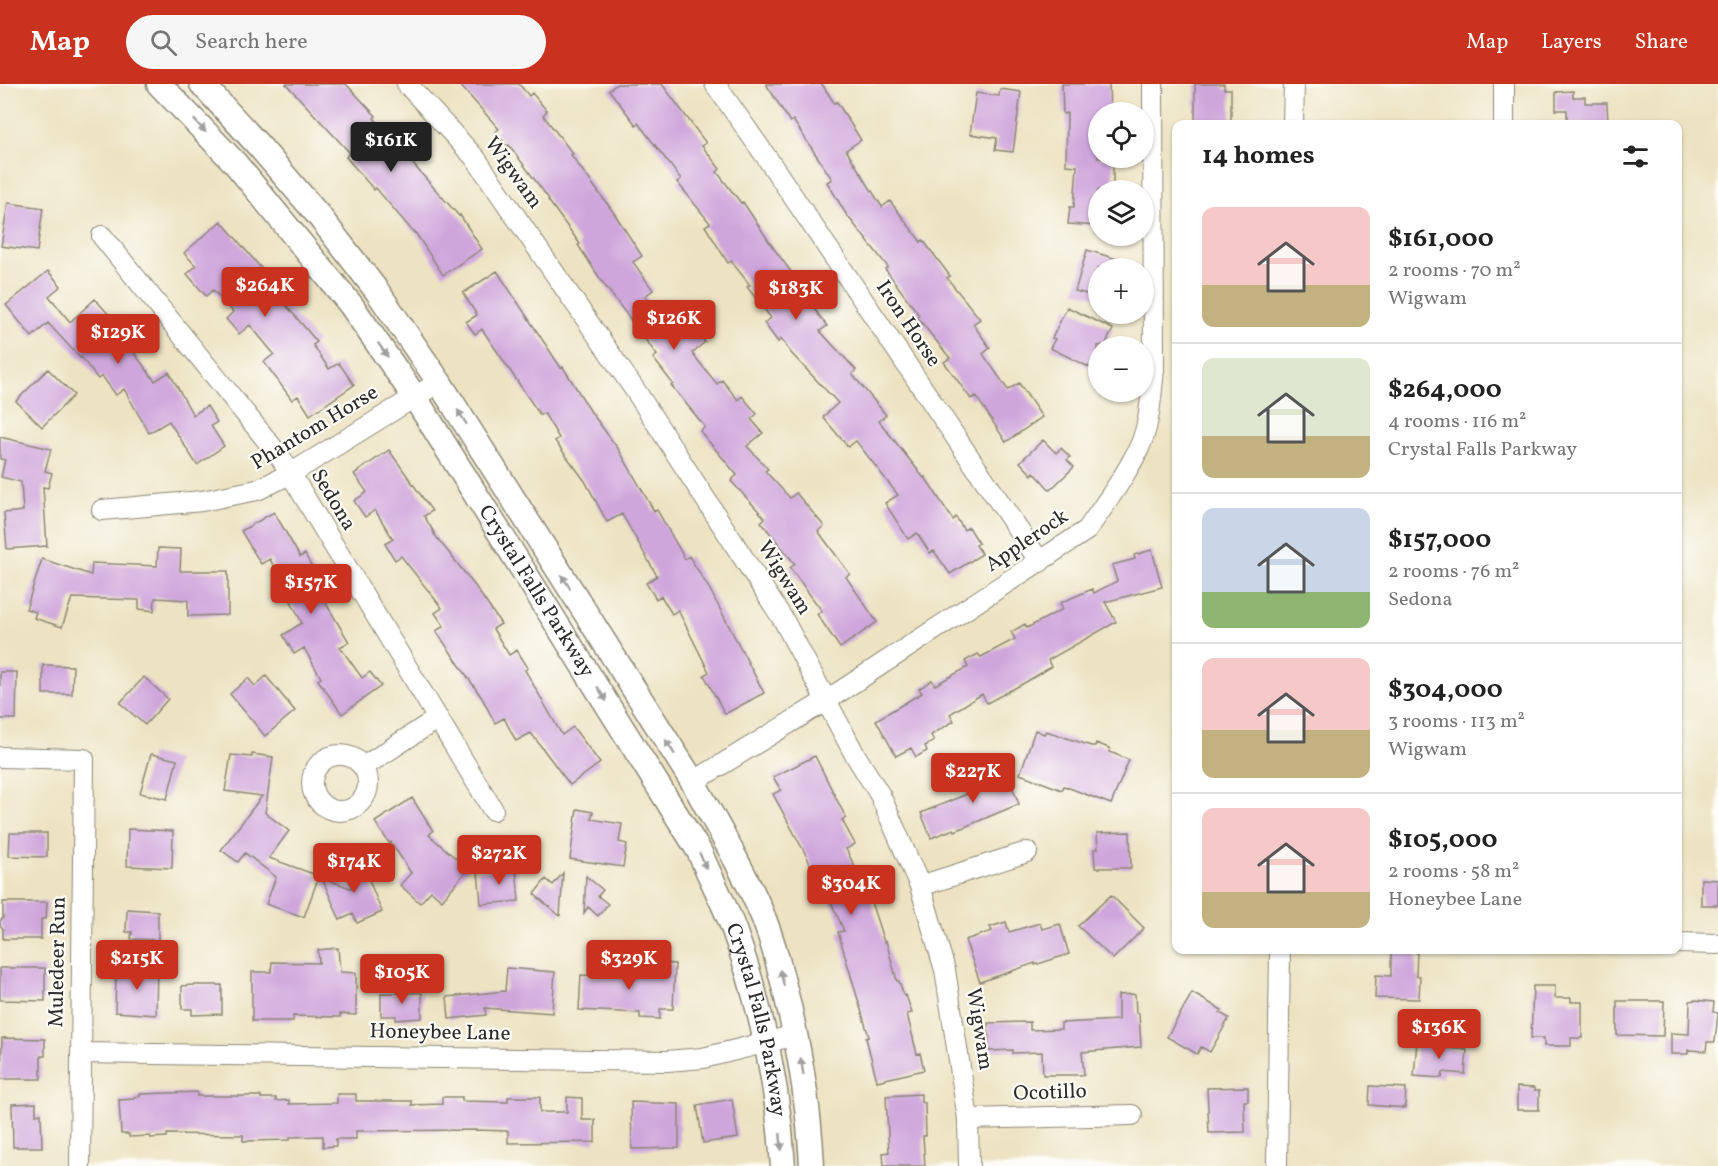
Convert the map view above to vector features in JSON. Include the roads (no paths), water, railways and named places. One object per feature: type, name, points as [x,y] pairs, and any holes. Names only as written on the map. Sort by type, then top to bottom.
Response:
[{"type":"main road","name":"Crystal Falls Parkway","points":[[159,84],[235,164],[351,305],[414,396],[699,851],[733,928],[768,1042],[777,1095],[783,1166]]},
{"type":"main road","name":"Crystal Falls Parkway","points":[[202,84],[260,146],[319,216],[377,291],[439,382],[693,782],[732,850],[760,909],[777,960],[796,1035],[807,1093],[812,1166]]},
{"type":"street","name":"Wigwam","points":[[407,84],[476,159],[637,393],[784,621],[854,753],[880,795],[920,886],[945,970],[968,1119],[969,1166]]},
{"type":"street","name":"Iron Horse","points":[[715,84],[1040,562]]},
{"type":"street","name":"Applerock","points":[[693,782],[826,700],[1087,530],[1115,489],[1140,446],[1149,409],[1154,370],[1153,84]]},
{"type":"street","points":[[1293,120],[1294,84]]},
{"type":"street","points":[[1504,84],[1504,120]]},
{"type":"street","name":"Sedona","points":[[102,236],[281,458],[493,810]]},
{"type":"street","name":"Phantom Horse","points":[[102,510],[202,501],[257,490],[290,474],[439,382]]},
{"type":"street","points":[[363,767],[438,718]]},
{"type":"street","name":"Muledeer Run","points":[[0,757],[84,759],[80,1166]]},
{"type":"street","points":[[920,886],[1027,852]]},
{"type":"street","points":[[1682,944],[1718,944]]},
{"type":"street","points":[[1277,1166],[1280,954]]},
{"type":"street","name":"Honeybee Lane","points":[[81,1053],[667,1060],[703,1058],[796,1035]]},
{"type":"street","name":"Ocotillo","points":[[968,1119],[1132,1115]]}]
